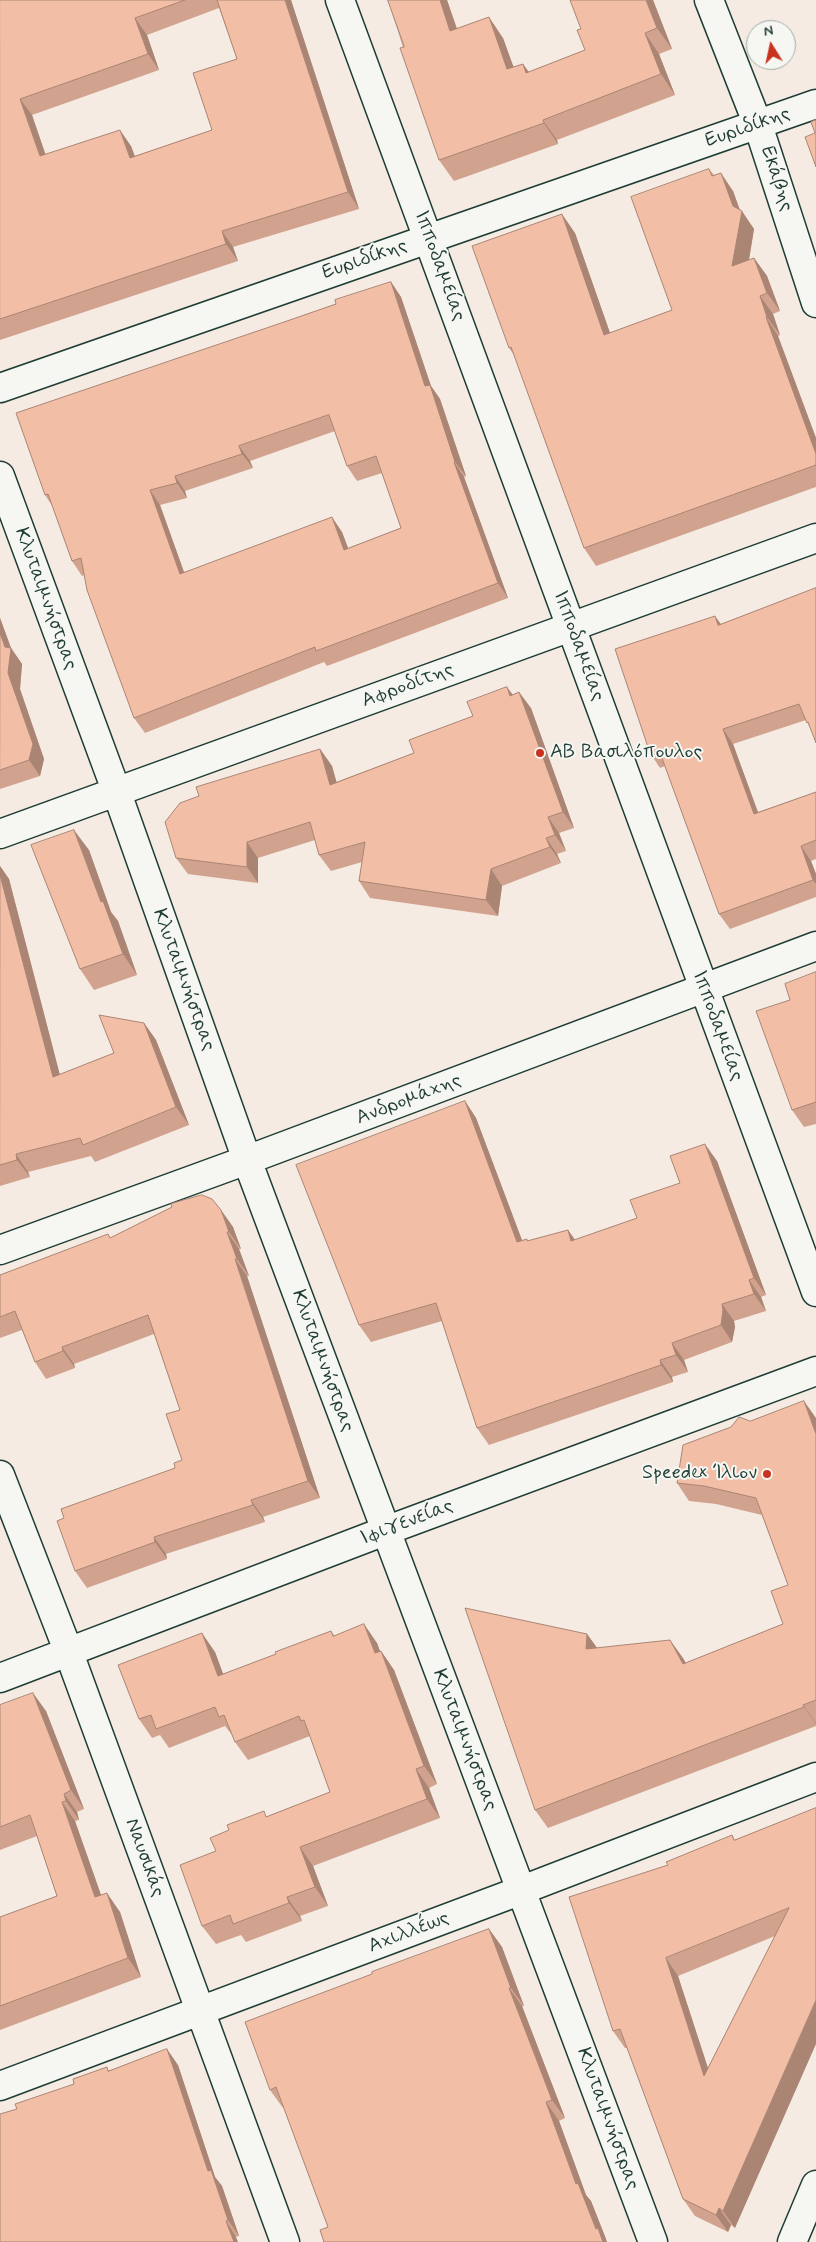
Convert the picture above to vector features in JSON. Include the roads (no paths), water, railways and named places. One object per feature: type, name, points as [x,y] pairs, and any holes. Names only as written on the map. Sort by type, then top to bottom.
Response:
[{"type":"street","name":"Ιπποδαμείας","points":[[340,0],[816,1292]]},
{"type":"street","name":"Εκάβης","points":[[709,0],[758,125],[816,303]]},
{"type":"street","name":"Ευριδίκης","points":[[0,388],[816,104]]},
{"type":"street","name":"Κλυταιμνήστρας","points":[[0,476],[117,793],[247,1160],[653,2242]]},
{"type":"street","name":"Αφροδίτης","points":[[0,834],[816,538]]},
{"type":"street","name":"Ανδρομάχης","points":[[0,1250],[247,1160],[816,946]]},
{"type":"street","name":"Ιφιγενείας","points":[[0,1678],[385,1531],[816,1372]]},
{"type":"street","name":"Ναυσικάς","points":[[0,1476],[68,1653],[285,2242]]},
{"type":"street","name":"Αχιλλέως","points":[[0,2086],[522,1890],[816,1777]]},
{"type":"street","points":[[792,2242],[816,2185]]},
{"type":"place","name":"ΑΒ Βασιλόπουλος","points":[[540,753]]},
{"type":"place","name":"Speedex Ίλιον","points":[[767,1474]]}]
